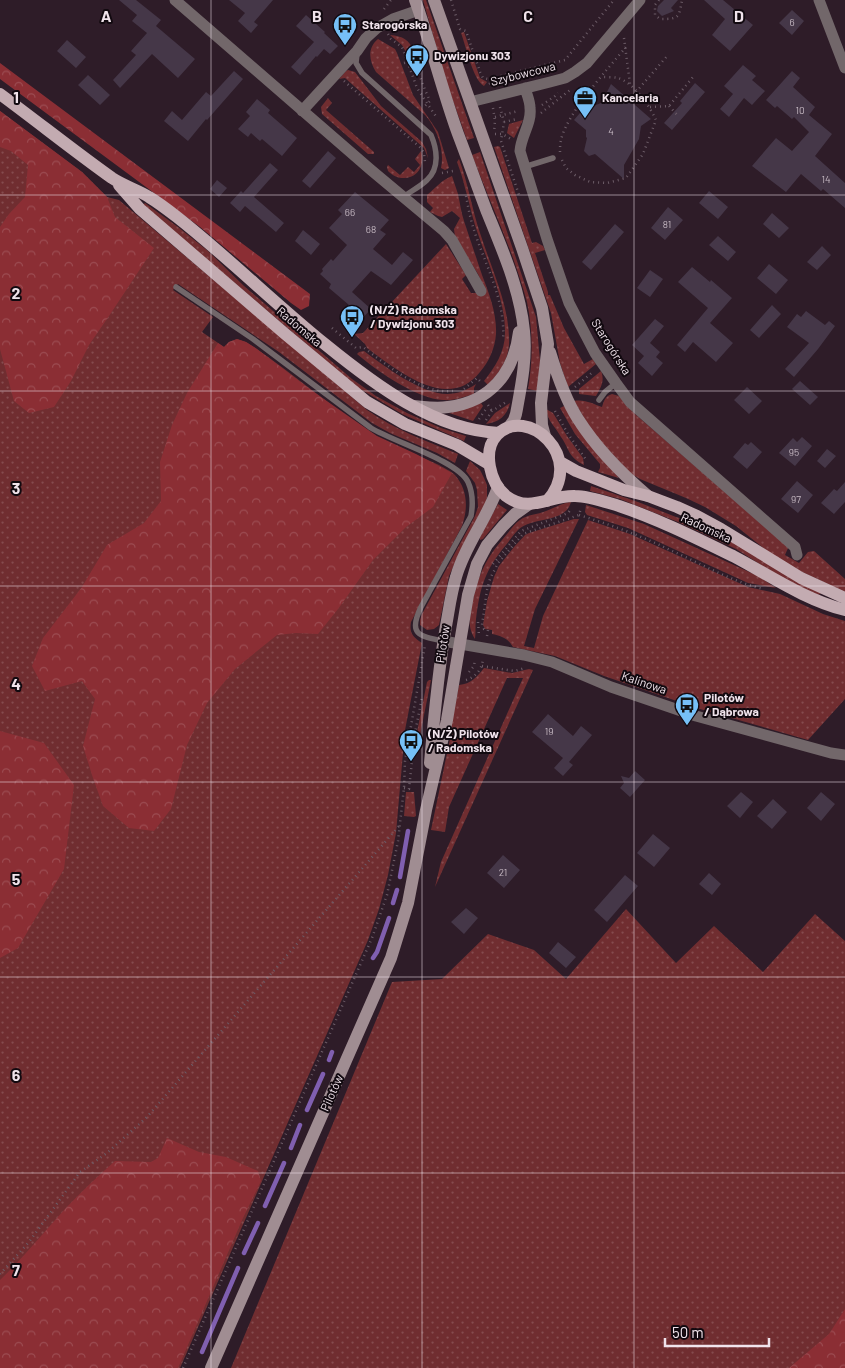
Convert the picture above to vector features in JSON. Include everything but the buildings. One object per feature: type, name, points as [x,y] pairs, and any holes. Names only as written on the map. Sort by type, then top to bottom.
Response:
[{"type":"main road","points":[[434,0],[542,308],[548,344],[562,388],[577,418],[594,442],[648,496]]},
{"type":"main road","points":[[417,5],[449,108],[476,184],[502,248],[521,312],[524,333],[524,368],[516,414],[494,440],[490,450],[489,464],[498,487],[505,495],[515,501],[529,504],[547,500],[558,484],[560,474],[560,462],[555,449],[545,436],[538,431],[525,427],[504,430]]},
{"type":"main road","name":"Radomska","points":[[0,94],[114,179],[149,197],[175,216],[222,254],[290,316],[390,394],[411,406],[455,424],[483,432],[504,430]]},
{"type":"main road","name":"Radomska","points":[[114,179],[140,209],[367,402],[405,424],[457,445],[489,464]]},
{"type":"main road","points":[[411,406],[448,407],[477,399],[492,389],[499,382],[510,363],[518,341],[521,312]]},
{"type":"main road","points":[[545,436],[542,425],[541,403],[548,344]]},
{"type":"main road","name":"Radomska","points":[[560,462],[610,485],[677,507],[721,529],[801,578],[845,598]]},
{"type":"main road","name":"Pilotów","points":[[426,810],[436,688],[456,577],[463,557],[492,504],[498,487]]},
{"type":"main road","name":"Radomska","points":[[547,500],[559,497],[584,497],[618,506],[656,520],[733,556],[795,590],[845,610]]},
{"type":"main road","name":"Pilotów","points":[[211,1368],[391,958],[401,930],[447,720],[468,595],[477,564],[487,546],[503,526],[529,504]]},
{"type":"street","points":[[175,0],[444,231],[481,291]]},
{"type":"street","name":"Szybowcowa","points":[[470,102],[565,78],[587,63],[640,0]]},
{"type":"street","points":[[819,0],[845,68]]},
{"type":"street","points":[[302,111],[357,51],[366,38],[377,28],[417,5]]},
{"type":"street","name":"Starogórska","points":[[525,88],[530,109],[528,124],[520,146],[524,167],[569,303],[595,353],[630,402],[795,547],[798,555]]},
{"type":"street","name":"Kalinowa","points":[[443,641],[524,655],[552,662],[611,686],[696,716],[822,751],[845,755]]},
{"type":"lane","points":[[357,51],[356,62],[362,73],[418,122],[431,135],[435,145],[437,156],[431,175],[422,184],[403,197]]},
{"type":"lane","points":[[524,167],[553,158]]},
{"type":"lane","points":[[176,287],[253,339],[371,428],[456,468],[468,482],[473,504],[471,516],[416,619],[416,629],[422,636],[443,641]]},
{"type":"lane","points":[[599,400],[616,382]]},
{"type":"path","points":[[451,0],[460,29],[466,31],[480,72],[483,78],[488,78],[564,60],[614,0]]},
{"type":"path","points":[[659,0],[655,6],[655,14],[660,19],[674,19],[680,14],[682,0]]},
{"type":"path","points":[[389,35],[391,40],[402,47],[417,88],[440,124]]},
{"type":"path","points":[[624,37],[630,84]]},
{"type":"path","points":[[601,77],[616,78],[630,84],[650,107],[656,120],[643,154],[626,178],[607,183],[590,182],[575,175],[566,168],[560,156],[560,141],[566,127],[582,102],[601,77],[626,47]]},
{"type":"path","points":[[636,92],[668,55]]},
{"type":"path","points":[[404,63],[414,60],[430,101],[424,107]]},
{"type":"path","points":[[650,107],[669,106],[693,77]]},
{"type":"path","points":[[338,83],[345,81],[422,149],[425,158],[424,168]]},
{"type":"path","points":[[492,105],[495,117],[502,113],[522,110]]},
{"type":"path","points":[[669,106],[678,117]]},
{"type":"path","points":[[502,113],[504,122],[501,141],[522,205]]},
{"type":"path","points":[[504,122],[524,117]]},
{"type":"path","points":[[494,134],[502,134],[520,146]]},
{"type":"path","points":[[441,177],[441,173],[453,171]]},
{"type":"path","points":[[332,328],[356,348],[363,347],[391,368],[430,389],[448,392],[457,391],[477,378]]},
{"type":"path","points":[[574,388],[599,367]]},
{"type":"path","points":[[492,412],[511,399]]},
{"type":"path","points":[[478,423],[480,416],[491,404]]},
{"type":"path","points":[[552,406],[568,434],[587,460],[586,466]]},
{"type":"path","points":[[481,605],[484,587],[491,567],[521,530],[568,513],[572,509],[573,502]]},
{"type":"path","points":[[579,515],[582,504]]},
{"type":"path","points":[[487,638],[488,630],[484,629],[482,625],[485,600],[490,580],[498,563],[523,534],[579,515],[619,528],[750,586],[771,591]]},
{"type":"path","points":[[479,615],[480,635]]},
{"type":"path","points":[[183,1368],[372,938],[387,895],[400,825],[407,742],[426,638]]},
{"type":"path","points":[[460,681],[473,677],[482,666],[514,671],[526,668]]},
{"type":"path","points":[[404,788],[409,789],[415,734],[422,695]]},
{"type":"path","points":[[0,1274],[30,1242],[80,1172],[107,1153],[147,1116],[400,825]]},
{"type":"shaded area","points":[[423,0],[426,0],[474,138],[467,140],[447,84]]},
{"type":"shaded area","points":[[464,32],[480,78],[487,82],[484,86],[476,77],[470,62],[461,33]]},
{"type":"shaded area","points":[[390,35],[405,39],[414,51],[407,54],[402,45]]},
{"type":"shaded area","points":[[378,39],[395,49],[413,95],[438,132],[449,168],[445,170],[441,168],[441,147],[429,120],[376,72],[370,55],[372,46]]},
{"type":"shaded area","points":[[348,70],[355,72],[381,106],[422,142],[428,158],[424,148],[345,78],[339,79]]},
{"type":"shaded area","points":[[328,98],[332,103],[326,110],[374,154],[368,154],[322,114],[321,107]]},
{"type":"shaded area","points":[[0,111],[82,172],[107,197],[119,200],[367,410],[400,429],[458,454],[455,463],[372,423],[279,352],[178,284],[173,290],[213,317],[202,332],[224,347],[229,342],[237,339],[246,342],[343,414],[376,436],[431,461],[455,475],[465,493],[466,506],[462,526],[411,622],[412,634],[422,643],[405,730],[396,833],[379,909],[368,940],[180,1368],[0,1368]]},
{"type":"shaded area","points":[[523,120],[514,138],[507,133],[509,124]]},
{"type":"shaded area","points":[[494,147],[500,147],[532,243],[536,242],[543,246],[545,250],[535,253],[548,295],[550,295],[564,328],[584,364],[593,359],[596,364],[568,387],[560,363],[551,313]]},
{"type":"shaded area","points":[[421,151],[421,166],[413,176],[401,178],[394,176],[388,171],[388,165],[400,175],[408,167],[414,172],[420,165],[415,159]]},
{"type":"shaded area","points":[[480,152],[536,317],[540,361],[538,391],[528,389],[532,346],[527,302],[513,258],[472,155]]},
{"type":"shaded area","points":[[459,159],[477,224],[504,303],[509,331],[509,345],[505,362],[488,385],[484,381],[495,365],[505,340],[504,320],[499,292],[475,225],[457,162]]},
{"type":"shaded area","points":[[452,176],[464,221],[492,304],[496,334],[491,354],[480,372],[467,384],[453,389],[423,384],[408,376],[367,348],[354,334],[363,333],[446,244],[466,275],[462,279],[471,293],[485,290],[478,274],[455,237],[454,229],[460,218],[452,211],[442,217],[438,216],[430,212],[433,208],[427,202],[427,195],[441,182]]},
{"type":"shaded area","points":[[145,203],[208,251],[244,286],[352,379],[376,396],[407,413],[441,428],[466,436],[464,441],[402,414],[357,387],[143,205]]},
{"type":"shaded area","points":[[364,351],[403,378],[426,389],[437,393],[451,394],[476,384],[474,394],[447,400],[421,395],[386,376],[357,354]]},
{"type":"shaded area","points":[[601,371],[601,387],[596,396],[579,394],[579,389]]},
{"type":"shaded area","points":[[612,394],[619,396],[635,414],[787,546],[785,555],[799,563],[808,552],[814,551],[845,579],[845,592],[798,570],[767,551],[736,526],[705,507],[630,473],[594,434],[574,401],[585,401],[602,407],[606,397]]},
{"type":"shaded area","points":[[481,403],[483,406],[473,421],[449,413]]},
{"type":"shaded area","points":[[510,403],[502,418],[486,424],[495,413]]},
{"type":"shaded area","points":[[564,406],[619,478],[598,472],[600,464],[575,434],[560,408]]},
{"type":"shaded area","points":[[546,409],[553,413],[583,458],[584,465],[570,453],[550,421]]},
{"type":"shaded area","points":[[470,461],[480,470],[487,485],[486,502],[449,576],[439,625],[434,629],[427,630],[420,625],[422,614],[475,516],[478,507],[475,483],[466,471]]},
{"type":"shaded area","points":[[591,486],[705,526],[821,593],[818,595],[780,577],[736,549],[678,522],[620,499],[590,491]]},
{"type":"shaded area","points":[[571,502],[568,509],[562,514],[532,523],[518,530],[499,554],[488,571],[479,597],[475,639],[470,626],[472,605],[480,575],[494,551],[518,521]]},
{"type":"shaded area","points":[[498,504],[507,510],[483,539],[480,540],[480,537]]},
{"type":"shaded area","points":[[586,505],[644,524],[758,576],[776,588],[748,583],[628,528],[587,515],[585,512]]},
{"type":"shaded area","points":[[579,519],[535,609],[524,646],[534,648],[543,616],[588,520],[630,534],[748,587],[780,594],[823,614],[845,621],[845,699],[808,740],[700,709],[604,676],[555,656],[513,647],[509,641],[492,634],[492,630],[485,629],[483,625],[487,601],[494,577],[499,566],[514,547],[529,533]]},
{"type":"shaded area","points":[[484,668],[512,673],[529,669],[533,670],[435,887],[441,862],[523,678],[507,678],[449,807],[445,832],[431,830],[459,685],[473,680]]},
{"type":"shaded area","points":[[429,680],[431,680],[420,735],[417,732]]},
{"type":"shaded area","points":[[406,792],[414,792],[416,816],[414,817],[404,816]]},
{"type":"shaded area","points":[[626,909],[676,963],[714,926],[763,972],[815,914],[845,941],[845,1368],[231,1368],[392,982],[442,979],[488,934],[534,950],[566,979]]},
{"type":"green space","points":[[0,63],[310,294],[309,306],[301,310],[291,303],[200,227],[0,79]]},
{"type":"green space","points":[[0,111],[82,172],[107,197],[115,217],[154,248],[89,345],[71,381],[54,407],[29,413],[14,401],[0,349],[0,227],[25,197],[28,165],[11,151],[0,147]]},
{"type":"green space","points":[[237,339],[257,349],[377,436],[452,473],[433,507],[406,527],[373,560],[318,634],[296,633],[277,635],[235,669],[207,703],[187,745],[171,809],[154,831],[129,828],[103,806],[83,746],[95,699],[82,681],[45,691],[32,666],[43,638],[82,587],[107,545],[144,523],[161,501],[160,462],[172,425],[187,393],[218,343],[224,347],[229,342]]},
{"type":"green space","points":[[0,731],[44,743],[74,785],[64,869],[18,948],[0,958]]},
{"type":"green space","points":[[167,1138],[199,1152],[226,1157],[258,1171],[261,1181],[178,1368],[0,1368],[0,1280],[71,1203],[115,1161],[151,1162],[158,1158]]},
{"type":"green space","points":[[845,1309],[845,1368],[789,1368],[829,1334]]},
{"type":"waterway","points":[[400,877],[408,831]]},
{"type":"waterway","points":[[393,903],[397,890]]},
{"type":"waterway","points":[[373,958],[389,918]]},
{"type":"waterway","points":[[329,1060],[332,1052]]},
{"type":"waterway","points":[[307,1110],[323,1074]]},
{"type":"waterway","points":[[291,1148],[300,1125]]},
{"type":"waterway","points":[[265,1206],[284,1163]]},
{"type":"waterway","points":[[244,1253],[258,1223]]},
{"type":"waterway","points":[[202,1352],[238,1268]]},
{"type":"place","name":"Starogórska","points":[[345,46]]},
{"type":"place","name":"Dywizjonu 303","points":[[417,77]]},
{"type":"place","name":"Kancelaria","points":[[585,119]]},
{"type":"place","name":"(N/Ż) Radomska / Dywizjonu 303","points":[[352,338]]},
{"type":"place","name":"Pilotów / Dąbrowa","points":[[687,726]]},
{"type":"place","name":"(N/Ż) Pilotów / Radomska","points":[[411,762]]}]
